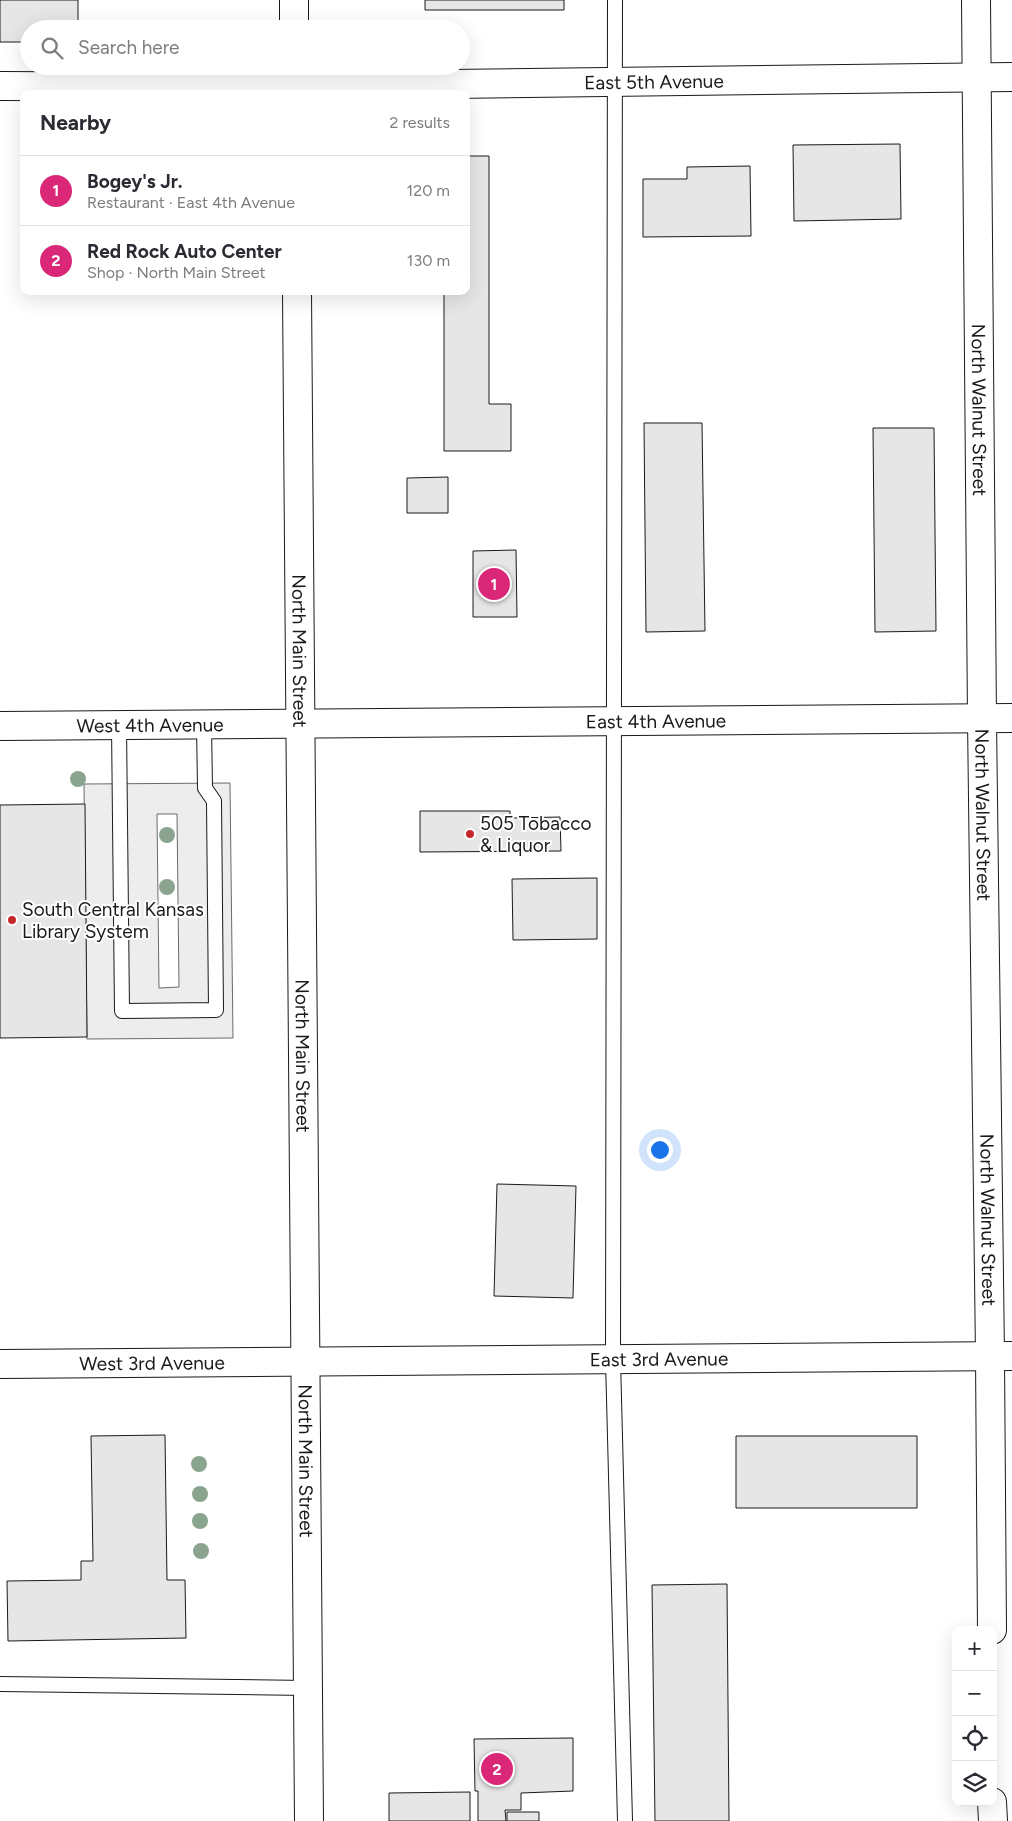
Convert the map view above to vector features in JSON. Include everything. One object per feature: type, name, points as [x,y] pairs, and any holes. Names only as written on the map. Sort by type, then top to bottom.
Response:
[{"type":"street","points":[[294,0],[294,20]]},
{"type":"street","name":"North Walnut Street","points":[[976,0],[982,719],[1001,1356],[992,1626]]},
{"type":"street","name":"East 5th Avenue","points":[[0,86],[1012,77]]},
{"type":"street","name":"North Main Street","points":[[296,295],[310,1821]]},
{"type":"street","name":"East 4th Avenue","points":[[300,724],[613,723],[1012,718]]},
{"type":"street","name":"West 4th Avenue","points":[[0,726],[300,724]]},
{"type":"street","name":"East 3rd Avenue","points":[[305,1363],[1001,1356]]},
{"type":"street","name":"West 3rd Avenue","points":[[0,1364],[305,1363]]},
{"type":"street","points":[[992,1806],[992,1821]]},
{"type":"lane","points":[[615,0],[613,1360],[625,1821]]},
{"type":"lane","points":[[119,725],[122,1011],[216,1010],[214,801],[205,788],[204,725]]},
{"type":"lane","points":[[0,1684],[308,1688]]},
{"type":"shaded area","points":[[230,783],[233,1038],[87,1039],[84,784]],"holes":[[[157,814],[177,814],[179,987],[159,988]]]},
{"type":"building","points":[[0,0],[78,0],[78,20],[20,20],[20,42],[0,42]]},
{"type":"building","points":[[425,0],[564,0],[564,10],[425,10]]},
{"type":"building","points":[[900,144],[901,219],[794,221],[793,145]]},
{"type":"building","points":[[470,156],[489,156],[489,404],[511,404],[511,451],[444,451],[444,295],[470,295]]},
{"type":"building","points":[[750,166],[751,236],[643,237],[643,179],[687,179],[687,167]]},
{"type":"building","points":[[644,423],[702,423],[705,631],[646,632]]},
{"type":"building","points":[[873,428],[934,428],[936,631],[875,632]]},
{"type":"building","points":[[448,477],[448,513],[407,513],[407,478]]},
{"type":"building","points":[[516,550],[517,617],[473,617],[473,551]]},
{"type":"building","points":[[85,804],[87,1037],[0,1038],[0,805]]},
{"type":"building","points":[[420,811],[510,811],[510,818],[560,817],[561,851],[420,852]]},
{"type":"building","points":[[597,878],[597,939],[513,940],[512,879]]},
{"type":"building","points":[[497,1184],[576,1186],[573,1298],[494,1296]]},
{"type":"building","points":[[165,1435],[167,1580],[185,1580],[186,1638],[8,1641],[7,1581],[81,1580],[81,1561],[93,1561],[91,1436]]},
{"type":"building","points":[[736,1436],[917,1436],[917,1508],[736,1508]]},
{"type":"building","points":[[727,1584],[729,1821],[655,1821],[652,1585]]},
{"type":"building","points":[[573,1738],[573,1791],[521,1793],[521,1810],[505,1810],[506,1821],[478,1821],[478,1791],[475,1791],[474,1739]]},
{"type":"building","points":[[470,1792],[470,1821],[389,1821],[389,1793]]},
{"type":"building","points":[[507,1812],[539,1812],[539,1821],[507,1821]]},
{"type":"place","name":"Bogey's Jr.","points":[[494,584]]},
{"type":"place","name":"505 Tobacco & Liquor","points":[[470,834]]},
{"type":"place","name":"South Central Kansas Library System","points":[[12,920]]},
{"type":"place","name":"Red Rock Auto Center","points":[[497,1769]]}]
